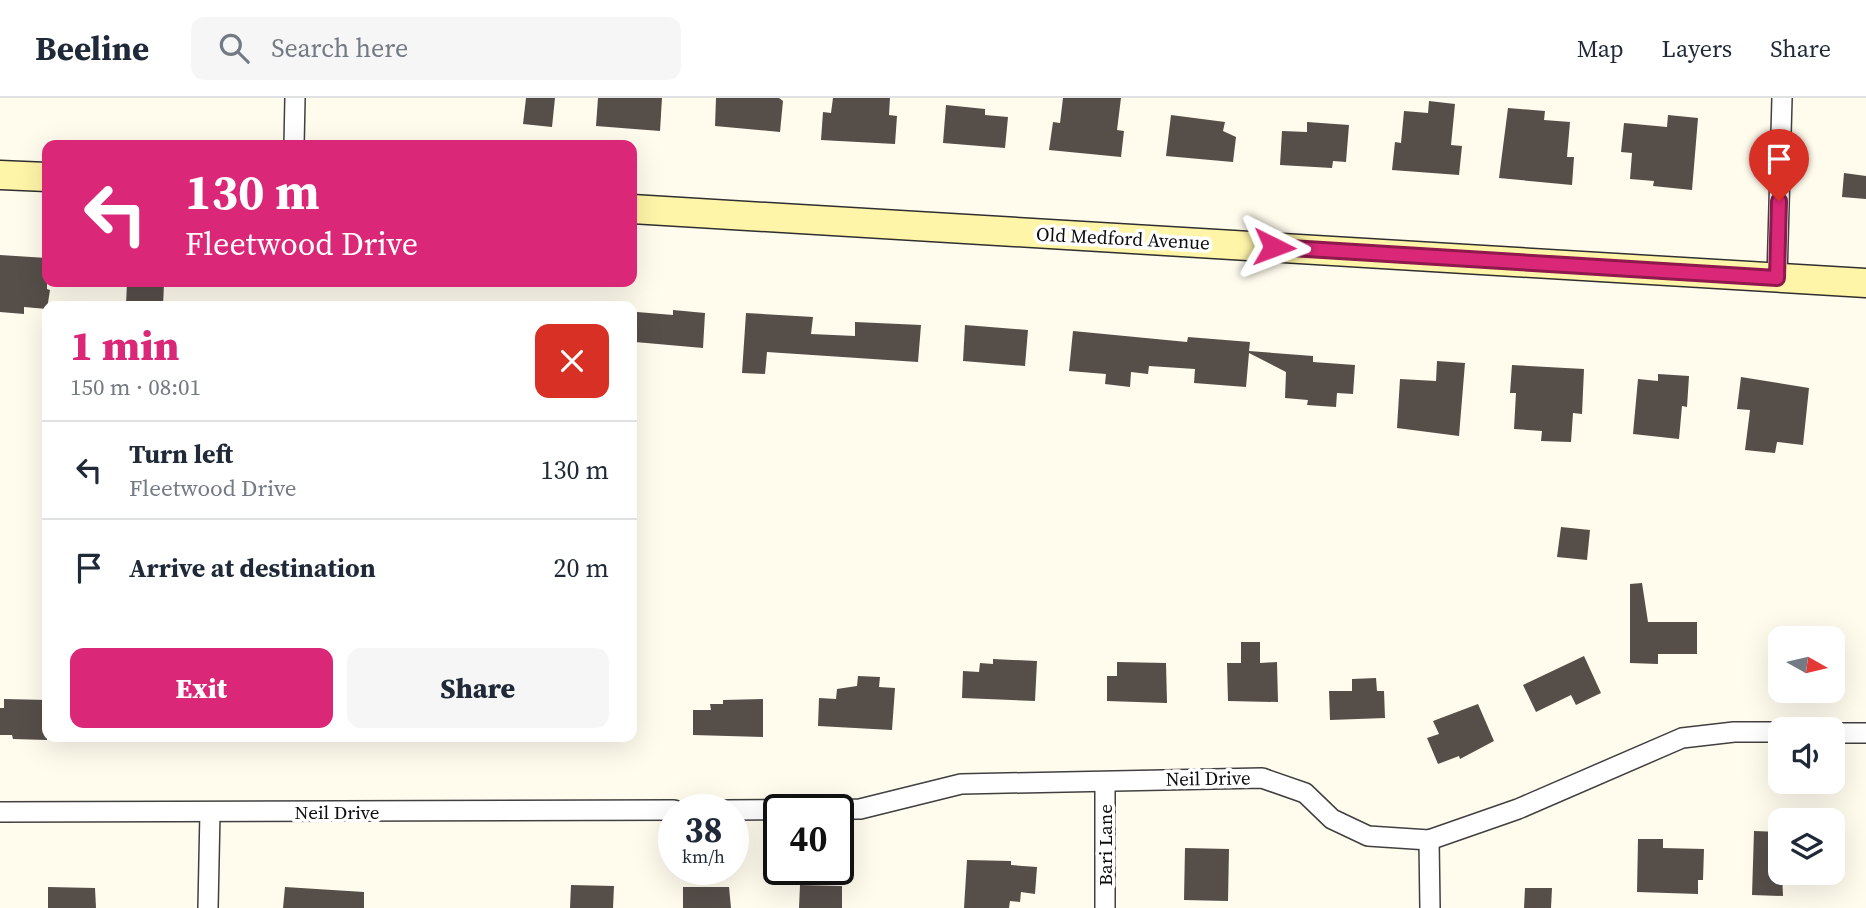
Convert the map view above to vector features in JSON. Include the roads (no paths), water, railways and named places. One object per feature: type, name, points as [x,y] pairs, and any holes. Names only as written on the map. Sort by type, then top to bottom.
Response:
[{"type":"street","points":[[294,140],[295,98]]},
{"type":"street","points":[[1777,278],[1782,98]]},
{"type":"street","points":[[0,175],[42,177]]},
{"type":"street","name":"Old Medford Avenue","points":[[637,209],[1866,283]]},
{"type":"street","name":"Neil Drive","points":[[749,810],[860,808],[961,784],[1262,778],[1305,793],[1332,819],[1368,836],[1429,840],[1518,809],[1682,738],[1734,732],[1768,732]]},
{"type":"street","points":[[1845,733],[1866,733]]},
{"type":"street","name":"Bari Lane","points":[[1105,782],[1105,908]]},
{"type":"street","name":"Neil Drive","points":[[0,811],[658,810]]},
{"type":"street","points":[[208,908],[210,812]]},
{"type":"street","points":[[1429,840],[1430,908]]}]
